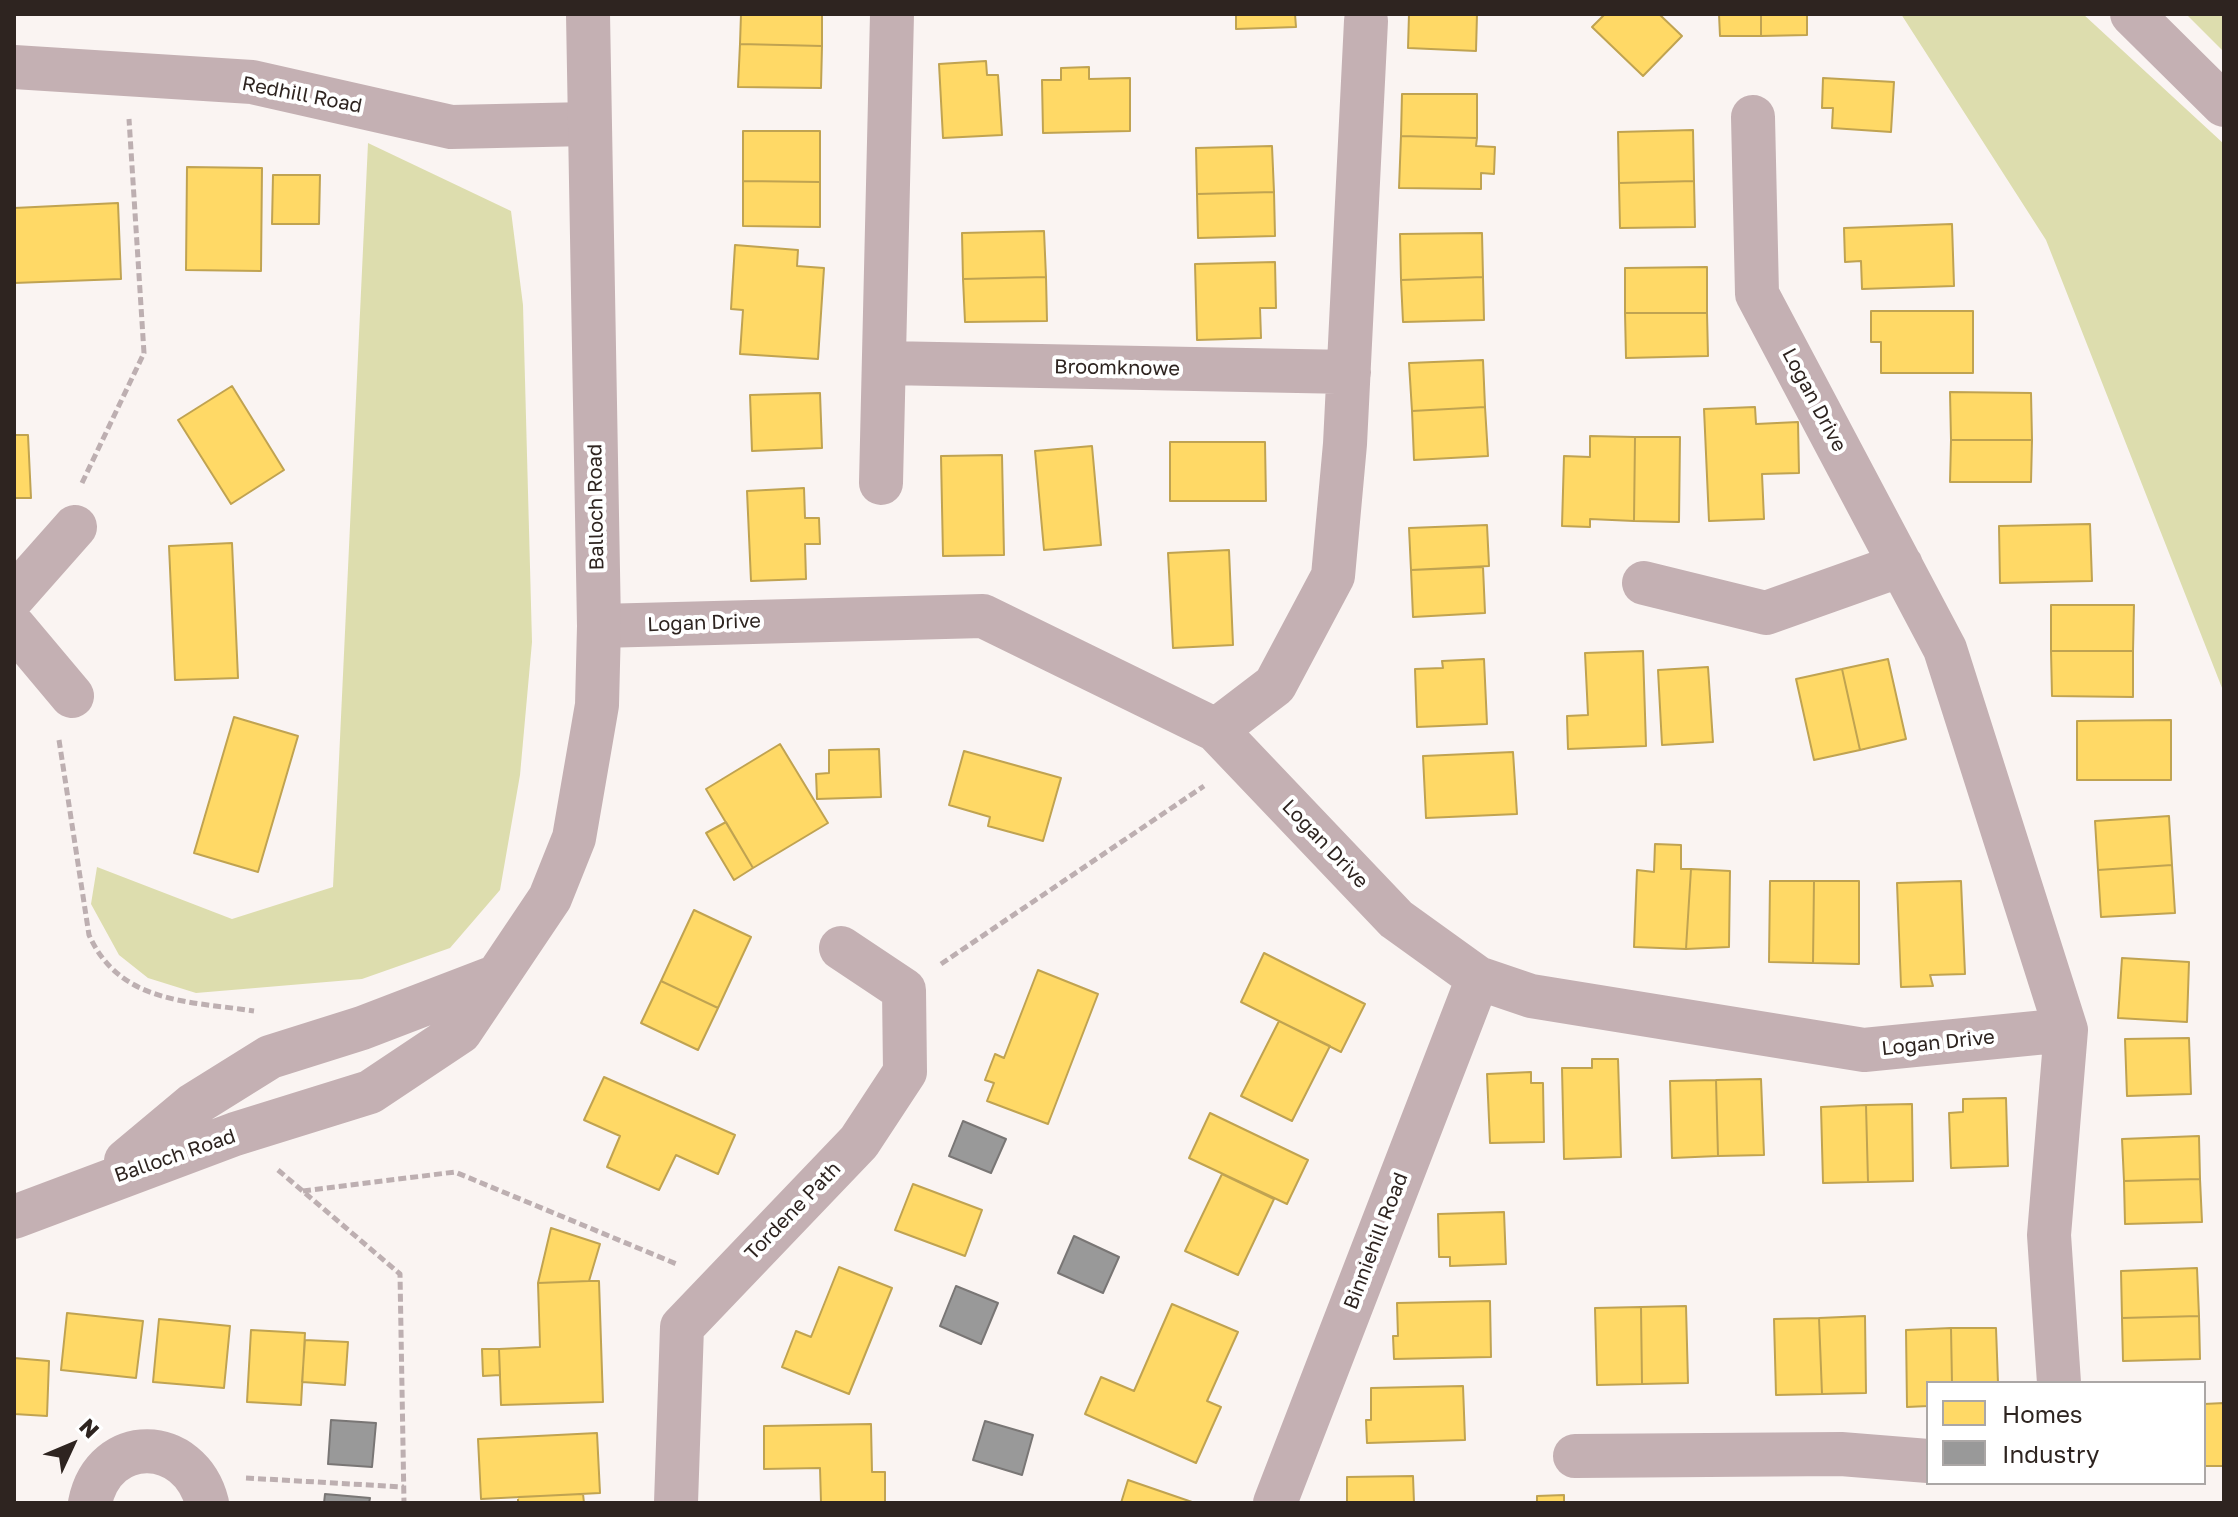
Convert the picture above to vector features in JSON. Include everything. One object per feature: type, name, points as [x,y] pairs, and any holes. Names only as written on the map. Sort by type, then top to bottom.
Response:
[{"type":"street","name":"Balloch Road","points":[[103,1181],[235,1134],[370,1092],[460,1032],[550,898],[574,838],[597,705],[599,626],[588,14]]},
{"type":"street","points":[[881,483],[892,14]]},
{"type":"street","points":[[2132,14],[2224,105]]},
{"type":"street","points":[[1230,744],[1275,685],[1333,576],[1349,372],[1366,21]]},
{"type":"street","name":"Redhill Road","points":[[14,67],[252,82],[451,127],[588,124]]},
{"type":"street","name":"Logan Drive","points":[[1753,117],[1757,294],[1945,649],[2066,1030],[2049,1235],[2059,1381]]},
{"type":"street","name":"Broomknowe","points":[[886,363],[1349,372]]},
{"type":"street","points":[[14,596],[77,509]]},
{"type":"street","points":[[1644,583],[1766,613],[1901,565]]},
{"type":"street","name":"Logan Drive","points":[[599,626],[983,616],[1230,744],[1396,919],[1478,978],[1531,996],[1864,1050],[2066,1030]]},
{"type":"street","points":[[14,627],[60,682]]},
{"type":"street","points":[[841,948],[904,990]]},
{"type":"street","name":"Balloch Road","points":[[103,1181],[193,1105],[270,1057],[362,1028],[495,977]]},
{"type":"street","name":"Binniehill Road","points":[[1275,1503],[1478,978]]},
{"type":"street","name":"Tordene Path","points":[[676,1503],[682,1327],[859,1142],[905,1072],[904,990]]},
{"type":"street","points":[[14,1217],[103,1181]]},
{"type":"street","points":[[90,1503],[93,1486],[108,1466],[131,1453],[156,1451],[180,1459],[198,1477],[207,1502]]},
{"type":"street","points":[[1575,1456],[1841,1454],[1926,1461]]},
{"type":"path","points":[[77,509],[144,353],[127,74]]},
{"type":"path","points":[[60,682],[89,935],[95,948],[127,983],[150,992],[258,1011]]},
{"type":"path","points":[[904,990],[1230,744]]},
{"type":"path","points":[[235,1134],[400,1274],[404,1503]]},
{"type":"path","points":[[303,1191],[455,1172],[724,1283]]},
{"type":"path","points":[[207,1502],[249,1476],[404,1487]]},
{"type":"green space","points":[[1901,14],[2083,14],[2224,144],[2224,693],[2046,240]]},
{"type":"green space","points":[[2186,14],[2224,14],[2224,52]]},
{"type":"green space","points":[[368,143],[511,211],[523,305],[532,642],[520,775],[500,890],[450,948],[362,979],[196,993],[148,978],[119,955],[91,904],[97,867],[232,919],[333,887]]},
{"type":"building: Homes","points":[[741,14],[822,14],[822,46],[740,44]]},
{"type":"building: Homes","points":[[1236,14],[1295,14],[1296,27],[1236,29]]},
{"type":"building: Homes","points":[[1409,14],[1477,14],[1476,51],[1408,48]]},
{"type":"building: Homes","points":[[1605,14],[1659,14],[1682,36],[1643,76],[1592,27]]},
{"type":"building: Homes","points":[[1719,14],[1761,14],[1761,36],[1720,36]]},
{"type":"building: Homes","points":[[1761,14],[1807,14],[1807,35],[1761,36]]},
{"type":"building: Homes","points":[[740,44],[822,46],[821,88],[738,87]]},
{"type":"building: Homes","points":[[986,61],[987,75],[998,75],[1002,135],[943,138],[939,64]]},
{"type":"building: Homes","points":[[1089,67],[1089,79],[1130,78],[1130,131],[1043,133],[1042,80],[1061,80],[1061,68]]},
{"type":"building: Homes","points":[[1823,78],[1894,82],[1891,132],[1832,128],[1833,108],[1822,108]]},
{"type":"building: Homes","points":[[1402,94],[1477,94],[1477,138],[1401,136]]},
{"type":"building: Homes","points":[[1693,130],[1694,181],[1619,183],[1618,132]]},
{"type":"building: Homes","points":[[743,131],[820,131],[820,182],[743,181]]},
{"type":"building: Homes","points":[[1401,136],[1477,138],[1476,146],[1495,147],[1494,174],[1481,173],[1481,189],[1399,188]]},
{"type":"building: Homes","points":[[1272,146],[1274,192],[1197,194],[1196,148]]},
{"type":"building: Homes","points":[[187,167],[262,168],[261,271],[186,270]]},
{"type":"building: Homes","points":[[273,175],[320,175],[319,224],[272,224]]},
{"type":"building: Homes","points":[[743,181],[820,182],[820,227],[743,226]]},
{"type":"building: Homes","points":[[1694,181],[1695,227],[1620,228],[1619,183]]},
{"type":"building: Homes","points":[[1274,192],[1275,236],[1198,238],[1197,194]]},
{"type":"building: Homes","points":[[118,203],[121,279],[14,283],[14,208]]},
{"type":"building: Homes","points":[[1952,224],[1954,286],[1862,289],[1861,261],[1845,262],[1844,228]]},
{"type":"building: Homes","points":[[1044,231],[1046,277],[963,279],[962,233]]},
{"type":"building: Homes","points":[[1482,233],[1483,277],[1401,280],[1400,234]]},
{"type":"building: Homes","points":[[735,245],[798,250],[797,266],[824,268],[818,359],[740,354],[743,310],[731,309]]},
{"type":"building: Homes","points":[[1275,262],[1276,308],[1260,308],[1261,338],[1197,340],[1195,264]]},
{"type":"building: Homes","points":[[1707,267],[1707,313],[1625,313],[1625,268]]},
{"type":"building: Homes","points":[[1046,277],[1047,321],[965,322],[963,279]]},
{"type":"building: Homes","points":[[1483,277],[1484,320],[1403,322],[1401,280]]},
{"type":"building: Homes","points":[[1871,311],[1973,311],[1973,373],[1881,373],[1881,342],[1871,342]]},
{"type":"building: Homes","points":[[1625,313],[1707,313],[1708,356],[1626,358]]},
{"type":"building: Homes","points":[[1483,360],[1485,407],[1412,411],[1409,363]]},
{"type":"building: Homes","points":[[232,386],[284,470],[231,504],[178,420]]},
{"type":"building: Homes","points":[[1950,392],[2031,393],[2032,440],[1951,440]]},
{"type":"building: Homes","points":[[820,393],[822,448],[752,451],[750,395]]},
{"type":"building: Homes","points":[[1485,407],[1488,456],[1414,460],[1412,411]]},
{"type":"building: Homes","points":[[1755,407],[1756,424],[1798,422],[1799,473],[1762,474],[1764,519],[1709,521],[1704,409]]},
{"type":"building: Homes","points":[[14,435],[28,435],[31,498],[14,498]]},
{"type":"building: Homes","points":[[1590,436],[1635,437],[1634,521],[1590,519],[1590,527],[1562,526],[1564,456],[1590,457]]},
{"type":"building: Homes","points":[[1635,437],[1680,437],[1679,522],[1634,521]]},
{"type":"building: Homes","points":[[1951,440],[2032,440],[2031,482],[1950,482]]},
{"type":"building: Homes","points":[[1170,442],[1265,442],[1266,501],[1170,501]]},
{"type":"building: Homes","points":[[1092,446],[1101,545],[1044,550],[1035,451]]},
{"type":"building: Homes","points":[[1002,455],[1004,555],[943,556],[941,456]]},
{"type":"building: Homes","points":[[804,488],[805,518],[819,518],[820,544],[805,544],[806,579],[751,581],[747,491]]},
{"type":"building: Homes","points":[[2090,524],[2092,581],[2000,583],[1999,526]]},
{"type":"building: Homes","points":[[1487,525],[1489,566],[1411,570],[1409,528]]},
{"type":"building: Homes","points":[[232,543],[238,678],[175,680],[169,546]]},
{"type":"building: Homes","points":[[1229,550],[1233,645],[1173,648],[1168,553]]},
{"type":"building: Homes","points":[[1483,567],[1485,613],[1413,617],[1411,570]]},
{"type":"building: Homes","points":[[2051,605],[2134,605],[2133,651],[2051,651]]},
{"type":"building: Homes","points":[[1643,651],[1646,746],[1568,749],[1567,716],[1588,715],[1585,653]]},
{"type":"building: Homes","points":[[2051,651],[2133,651],[2133,697],[2052,696]]},
{"type":"building: Homes","points":[[1484,659],[1487,724],[1417,727],[1415,669],[1443,668],[1442,661]]},
{"type":"building: Homes","points":[[1888,659],[1906,739],[1860,750],[1842,669]]},
{"type":"building: Homes","points":[[1708,667],[1713,742],[1662,745],[1658,670]]},
{"type":"building: Homes","points":[[1842,669],[1860,750],[1814,760],[1796,679]]},
{"type":"building: Homes","points":[[234,717],[298,736],[258,872],[194,853]]},
{"type":"building: Homes","points":[[2171,720],[2171,780],[2077,780],[2077,721]]},
{"type":"building: Homes","points":[[780,744],[828,823],[753,868],[706,789]]},
{"type":"building: Homes","points":[[879,749],[881,797],[817,799],[816,774],[829,773],[829,750]]},
{"type":"building: Homes","points":[[964,751],[1061,778],[1043,841],[988,826],[990,817],[949,805]]},
{"type":"building: Homes","points":[[1513,752],[1517,814],[1426,818],[1423,756]]},
{"type":"building: Homes","points":[[2169,816],[2172,865],[2098,870],[2095,821]]},
{"type":"building: Homes","points":[[726,822],[753,868],[734,880],[706,833]]},
{"type":"building: Homes","points":[[1655,844],[1681,845],[1681,869],[1691,869],[1686,949],[1634,947],[1637,870],[1654,872]]},
{"type":"building: Homes","points":[[2172,865],[2175,913],[2101,917],[2098,870]]},
{"type":"building: Homes","points":[[1691,869],[1730,871],[1729,947],[1686,949]]},
{"type":"building: Homes","points":[[1770,881],[1814,881],[1813,963],[1769,962]]},
{"type":"building: Homes","points":[[1814,881],[1859,881],[1859,964],[1813,963]]},
{"type":"building: Homes","points":[[1961,881],[1965,974],[1930,975],[1933,986],[1901,987],[1897,883]]},
{"type":"building: Homes","points":[[694,910],[751,937],[718,1008],[661,981]]},
{"type":"building: Homes","points":[[1264,953],[1365,1004],[1341,1052],[1241,1002]]},
{"type":"building: Homes","points":[[2122,958],[2189,962],[2187,1022],[2118,1018]]},
{"type":"building: Homes","points":[[1038,970],[1098,994],[1048,1124],[987,1101],[994,1083],[985,1080],[995,1054],[1004,1058]]},
{"type":"building: Homes","points":[[661,981],[718,1008],[698,1050],[641,1023]]},
{"type":"building: Homes","points":[[1279,1021],[1330,1046],[1292,1121],[1241,1096]]},
{"type":"building: Homes","points":[[2189,1038],[2191,1094],[2127,1096],[2125,1039]]},
{"type":"building: Homes","points":[[1592,1059],[1618,1059],[1621,1157],[1564,1159],[1562,1068],[1592,1068]]},
{"type":"building: Homes","points":[[1531,1072],[1531,1083],[1543,1083],[1544,1142],[1490,1143],[1487,1074]]},
{"type":"building: Homes","points":[[604,1077],[735,1135],[718,1174],[676,1155],[659,1190],[607,1167],[620,1136],[584,1120]]},
{"type":"building: Homes","points":[[1761,1079],[1764,1155],[1718,1156],[1716,1080]]},
{"type":"building: Homes","points":[[1716,1080],[1718,1156],[1672,1158],[1670,1081]]},
{"type":"building: Homes","points":[[2006,1098],[2008,1166],[1951,1168],[1949,1113],[1963,1112],[1963,1099]]},
{"type":"building: Homes","points":[[1912,1104],[1913,1181],[1868,1182],[1866,1105]]},
{"type":"building: Homes","points":[[1866,1105],[1868,1182],[1823,1183],[1821,1107]]},
{"type":"building: Homes","points":[[1210,1113],[1308,1160],[1287,1204],[1189,1158]]},
{"type":"building: Homes","points":[[2199,1136],[2200,1179],[2124,1181],[2122,1139]]},
{"type":"building: Homes","points":[[1222,1174],[1274,1199],[1238,1275],[1185,1251]]},
{"type":"building: Homes","points":[[2200,1179],[2202,1222],[2125,1224],[2124,1181]]},
{"type":"building: Homes","points":[[913,1184],[982,1210],[965,1256],[895,1230]]},
{"type":"building: Homes","points":[[1504,1212],[1506,1264],[1450,1266],[1450,1257],[1439,1257],[1438,1214]]},
{"type":"building: Homes","points":[[551,1228],[600,1244],[589,1281],[538,1283]]},
{"type":"building: Homes","points":[[839,1267],[892,1288],[849,1394],[782,1367],[796,1331],[811,1337]]},
{"type":"building: Homes","points":[[2197,1268],[2199,1316],[2122,1318],[2121,1271]]},
{"type":"building: Homes","points":[[599,1281],[603,1402],[501,1405],[499,1349],[540,1347],[538,1283]]},
{"type":"building: Homes","points":[[1490,1301],[1491,1357],[1394,1359],[1393,1336],[1398,1336],[1397,1303]]},
{"type":"building: Homes","points":[[1172,1304],[1238,1332],[1207,1401],[1221,1407],[1196,1463],[1085,1414],[1101,1377],[1134,1391]]},
{"type":"building: Homes","points":[[1686,1306],[1688,1383],[1642,1384],[1641,1307]]},
{"type":"building: Homes","points":[[1641,1307],[1642,1384],[1597,1385],[1595,1308]]},
{"type":"building: Homes","points":[[67,1313],[143,1321],[136,1378],[61,1370]]},
{"type":"building: Homes","points":[[1865,1316],[1866,1393],[1822,1394],[1819,1318]]},
{"type":"building: Homes","points":[[2199,1316],[2200,1359],[2123,1361],[2122,1318]]},
{"type":"building: Homes","points":[[1819,1318],[1822,1394],[1776,1395],[1774,1319]]},
{"type":"building: Homes","points":[[159,1319],[230,1326],[224,1388],[153,1382]]},
{"type":"building: Homes","points":[[1951,1328],[1996,1328],[1998,1381],[1952,1381]]},
{"type":"building: Homes","points":[[1951,1328],[1952,1381],[1926,1381],[1926,1406],[1907,1407],[1906,1330]]},
{"type":"building: Homes","points":[[251,1330],[305,1333],[301,1405],[247,1402]]},
{"type":"building: Homes","points":[[305,1340],[348,1342],[345,1385],[302,1382]]},
{"type":"building: Homes","points":[[482,1349],[499,1349],[500,1375],[483,1376]]},
{"type":"building: Homes","points":[[14,1358],[49,1361],[47,1416],[14,1414]]},
{"type":"building: Homes","points":[[1463,1386],[1465,1440],[1367,1443],[1366,1420],[1371,1420],[1371,1388]]},
{"type":"building: Homes","points":[[2224,1403],[2224,1466],[2206,1466],[2206,1404]]},
{"type":"building: Homes","points":[[871,1424],[872,1472],[885,1472],[885,1503],[821,1503],[820,1468],[764,1469],[764,1426]]},
{"type":"building: Homes","points":[[597,1433],[600,1493],[481,1499],[478,1439]]},
{"type":"building: Homes","points":[[1413,1476],[1414,1503],[1347,1503],[1347,1477]]},
{"type":"building: Homes","points":[[1128,1480],[1192,1502],[1192,1503],[1121,1503]]},
{"type":"building: Homes","points":[[583,1494],[584,1503],[518,1503],[518,1497]]},
{"type":"building: Homes","points":[[1564,1495],[1564,1503],[1537,1503],[1537,1496]]},
{"type":"building: Industry","points":[[963,1121],[1006,1139],[991,1173],[949,1156]]},
{"type":"building: Industry","points":[[1074,1236],[1119,1257],[1103,1293],[1058,1273]]},
{"type":"building: Industry","points":[[956,1286],[998,1303],[981,1344],[940,1326]]},
{"type":"building: Industry","points":[[331,1420],[376,1423],[372,1467],[328,1464]]},
{"type":"building: Industry","points":[[985,1421],[1033,1435],[1022,1475],[973,1460]]},
{"type":"building: Industry","points":[[325,1494],[370,1498],[369,1503],[324,1503]]}]
